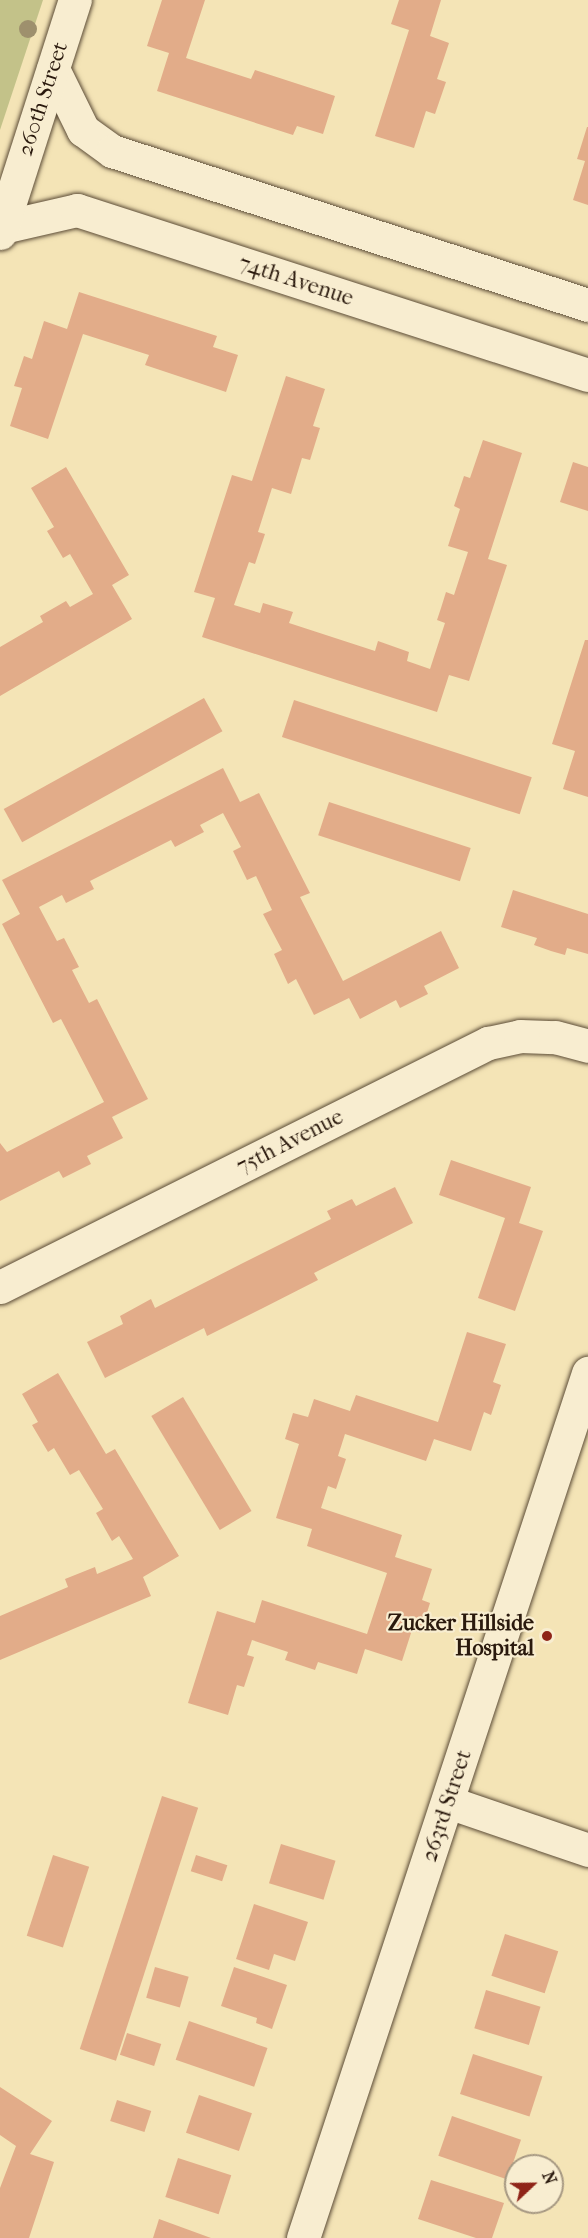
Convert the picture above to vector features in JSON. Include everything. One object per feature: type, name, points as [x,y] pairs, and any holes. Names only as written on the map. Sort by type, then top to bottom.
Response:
[{"type":"street","name":"260th Street","points":[[1,230],[75,0]]},
{"type":"street","points":[[53,69],[83,130],[112,151],[588,305]]},
{"type":"street","name":"74th Avenue","points":[[1,230],[77,210],[588,375]]},
{"type":"street","name":"75th Avenue","points":[[0,1287],[488,1043],[520,1036],[555,1037],[588,1046]]},
{"type":"street","name":"263rd Street","points":[[303,2238],[588,1373]]},
{"type":"street","points":[[448,1802],[588,1850]]},
{"type":"shaded area","points":[[0,0],[43,0],[0,130]]},
{"type":"building","points":[[162,0],[205,0],[186,58],[251,79],[255,70],[335,96],[323,134],[297,126],[293,135],[157,91],[169,53],[147,46]]},
{"type":"building","points":[[399,0],[441,0],[430,36],[449,43],[437,79],[446,82],[435,114],[426,111],[414,148],[375,136],[409,30],[391,24]]},
{"type":"building","points":[[587,127],[588,205],[573,200],[585,161],[577,159]]},
{"type":"building","points":[[79,292],[217,336],[213,347],[238,355],[226,392],[145,365],[149,355],[83,334],[48,439],[10,426],[22,388],[14,386],[24,356],[32,359],[44,321],[67,329]]},
{"type":"building","points":[[286,376],[325,389],[313,426],[320,428],[310,460],[302,458],[291,494],[272,488],[258,532],[265,534],[255,564],[249,562],[234,605],[260,613],[263,603],[293,612],[289,623],[375,651],[378,641],[409,652],[407,661],[430,669],[445,623],[437,620],[446,592],[454,595],[468,552],[448,546],[460,509],[454,506],[464,476],[470,478],[483,440],[522,453],[488,559],[507,565],[469,681],[449,675],[437,712],[202,637],[215,598],[194,592],[232,475],[252,481]]},
{"type":"building","points":[[573,462],[588,467],[588,511],[560,502]]},
{"type":"building","points":[[66,467],[129,575],[112,585],[132,619],[0,696],[0,647],[43,622],[40,616],[66,601],[70,607],[93,594],[70,554],[63,558],[47,531],[54,527],[31,488]]},
{"type":"building","points":[[585,640],[588,640],[588,797],[563,789],[575,751],[552,744]]},
{"type":"building","points":[[204,698],[222,731],[22,842],[4,809]]},
{"type":"building","points":[[294,700],[532,777],[520,814],[282,737]]},
{"type":"building","points":[[223,768],[240,802],[259,793],[310,893],[300,897],[343,981],[441,931],[459,968],[424,986],[428,994],[400,1008],[396,1000],[360,1019],[349,998],[314,1015],[296,979],[288,984],[274,954],[282,950],[263,914],[272,910],[256,876],[247,880],[233,851],[241,847],[223,813],[200,825],[204,832],[175,847],[171,840],[90,881],[94,889],[66,903],[62,895],[39,907],[57,941],[64,938],[79,967],[72,970],[89,1003],[97,999],[148,1099],[112,1117],[123,1138],[87,1156],[91,1164],[63,1178],[59,1171],[0,1201],[0,1143],[7,1152],[104,1102],[61,1019],[53,1023],[2,924],[20,914],[2,880]]},
{"type":"building","points":[[329,802],[471,848],[460,881],[318,835]]},
{"type":"building","points":[[513,890],[588,914],[588,954],[567,948],[565,955],[551,951],[534,945],[537,938],[501,927]]},
{"type":"building","points":[[451,1160],[531,1187],[519,1223],[543,1231],[515,1311],[478,1298],[505,1218],[439,1195]]},
{"type":"building","points":[[395,1187],[413,1223],[314,1273],[318,1280],[263,1308],[207,1336],[204,1328],[105,1378],[87,1342],[123,1324],[120,1316],[151,1299],[155,1308],[331,1219],[327,1211],[352,1199],[356,1206]]},
{"type":"building","points":[[467,1332],[506,1344],[493,1382],[501,1385],[491,1415],[484,1412],[471,1451],[434,1439],[426,1461],[345,1434],[338,1456],[346,1459],[336,1489],[328,1486],[321,1508],[402,1535],[395,1557],[432,1569],[422,1600],[430,1603],[425,1619],[420,1633],[412,1630],[402,1661],[365,1649],[357,1674],[318,1662],[315,1670],[285,1660],[288,1652],[252,1640],[247,1655],[254,1657],[244,1687],[237,1685],[228,1715],[188,1703],[217,1611],[255,1623],[262,1600],[367,1634],[387,1573],[307,1546],[312,1529],[276,1518],[299,1444],[285,1439],[293,1413],[308,1417],[314,1399],[350,1411],[356,1395],[438,1422]]},
{"type":"building","points":[[58,1373],[106,1454],[115,1449],[179,1556],[143,1577],[151,1596],[0,1660],[0,1616],[68,1587],[65,1579],[95,1567],[97,1574],[133,1559],[119,1536],[112,1541],[96,1513],[103,1509],[79,1470],[70,1475],[54,1448],[48,1452],[32,1425],[38,1422],[22,1394]]},
{"type":"building","points":[[183,1397],[252,1511],[220,1530],[151,1416]]},
{"type":"building","points":[[162,1796],[198,1808],[116,2061],[80,2049]]},
{"type":"building","points":[[281,1844],[336,1861],[324,1900],[269,1883]]},
{"type":"building","points":[[53,1855],[89,1867],[63,1948],[27,1936]]},
{"type":"building","points":[[196,1855],[227,1865],[222,1881],[191,1871]]},
{"type":"building","points":[[254,1904],[308,1922],[295,1961],[274,1954],[269,1970],[236,1959]]},
{"type":"building","points":[[505,1934],[558,1951],[545,1993],[491,1976]]},
{"type":"building","points":[[155,1967],[189,1977],[180,2007],[146,1998]]},
{"type":"building","points":[[234,1967],[287,1985],[272,2029],[256,2023],[257,2018],[221,2006]]},
{"type":"building","points":[[486,1990],[541,2007],[529,2045],[474,2028]]},
{"type":"building","points":[[189,2021],[267,2048],[254,2087],[176,2060]]},
{"type":"building","points":[[127,2033],[161,2044],[154,2066],[120,2055]]},
{"type":"building","points":[[473,2054],[542,2077],[529,2117],[460,2094]]},
{"type":"building","points":[[0,2087],[52,2121],[30,2154],[54,2162],[29,2238],[0,2238],[0,2188],[16,2146],[0,2135]]},
{"type":"building","points":[[199,2095],[252,2113],[239,2151],[186,2133]]},
{"type":"building","points":[[117,2100],[151,2111],[144,2132],[110,2121]]},
{"type":"building","points":[[452,2116],[521,2140],[516,2154],[504,2154],[504,2178],[438,2156]]},
{"type":"building","points":[[178,2158],[231,2175],[219,2214],[165,2197]]},
{"type":"building","points":[[431,2180],[504,2203],[492,2238],[476,2238],[418,2219]]},
{"type":"building","points":[[159,2219],[211,2238],[153,2238]]},
{"type":"place","name":"Zucker Hillside Hospital","points":[[547,1636]]}]
